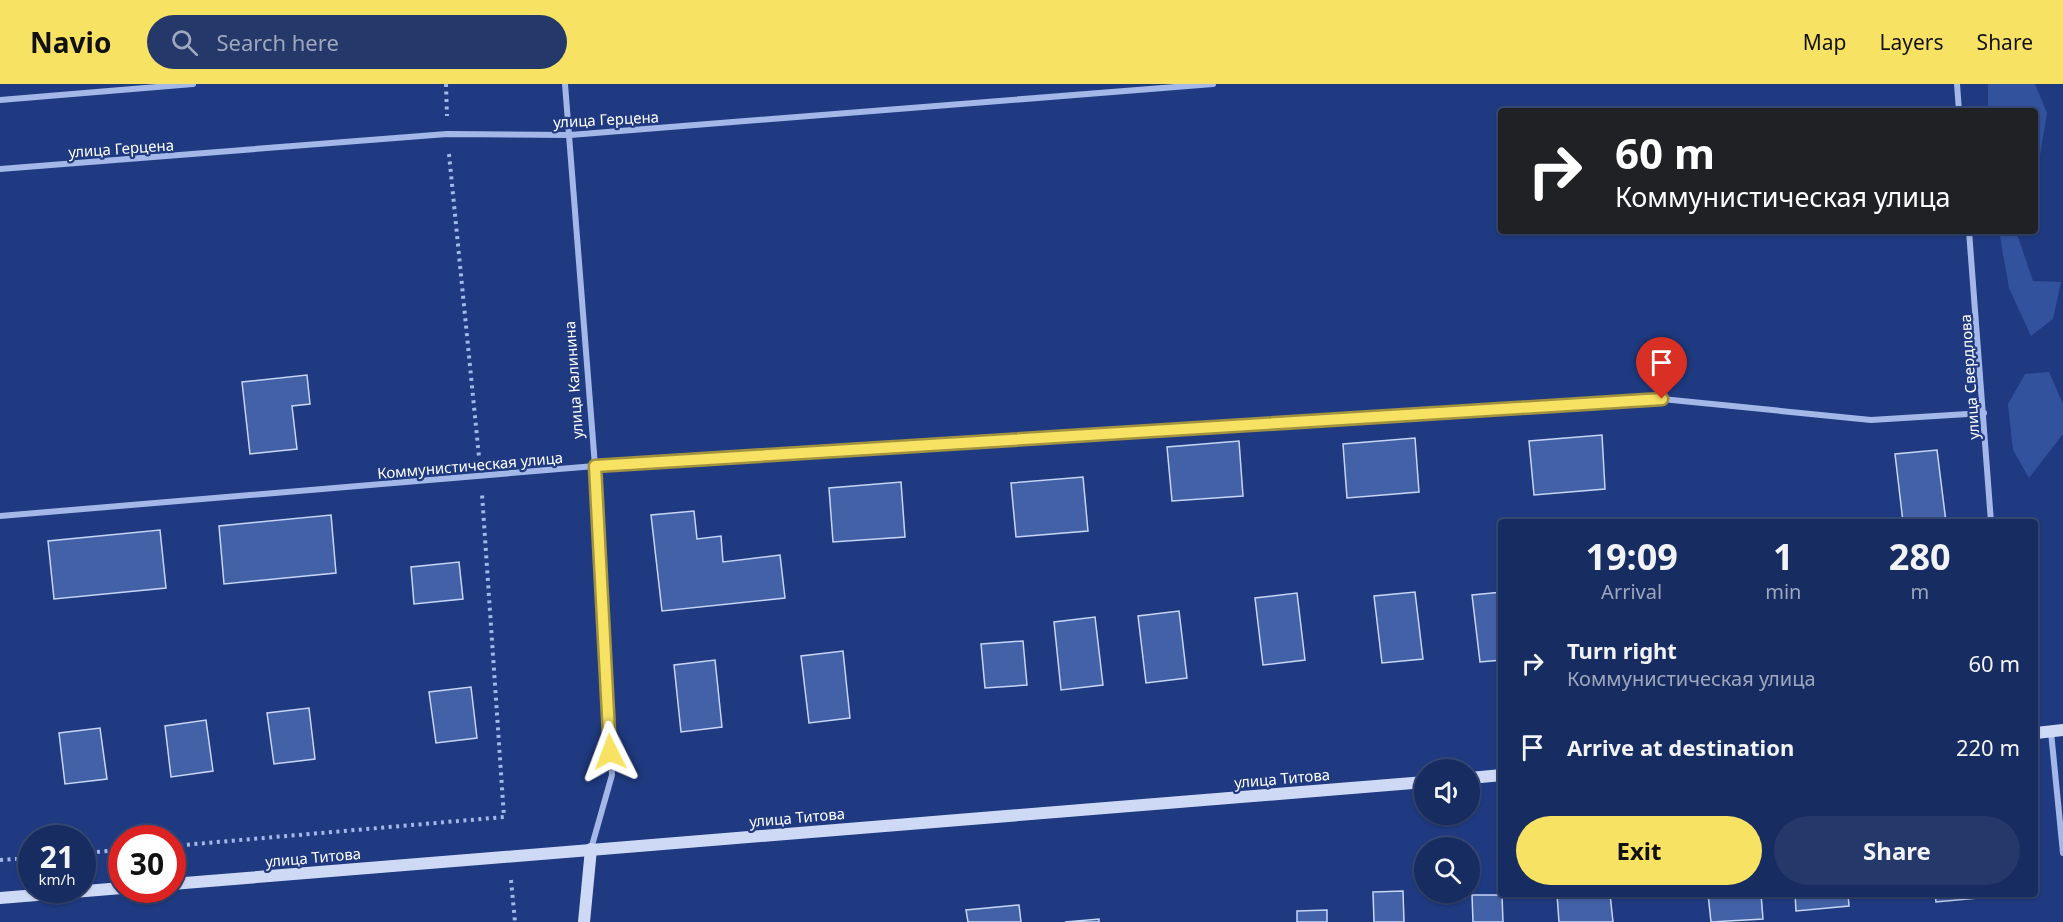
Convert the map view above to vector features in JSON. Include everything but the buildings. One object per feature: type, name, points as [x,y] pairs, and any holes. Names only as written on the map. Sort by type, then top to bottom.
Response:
[{"type":"main road","points":[[2038,733],[2057,731]]},
{"type":"main road","points":[[1480,777],[1498,776]]},
{"type":"main road","name":"улица Титова","points":[[186,883],[1414,783]]},
{"type":"main road","name":"улица Калинина","points":[[584,922],[591,849]]},
{"type":"main road","points":[[0,898],[108,889]]},
{"type":"street","points":[[0,100],[193,84]]},
{"type":"street","name":"улица Калинина","points":[[565,84],[595,466],[612,775],[591,849]]},
{"type":"street","name":"улица Герцена","points":[[0,170],[447,134],[570,135],[1213,84]]},
{"type":"street","points":[[1957,84],[1959,108]]},
{"type":"street","name":"улица Свердлова","points":[[1969,234],[1991,519]]},
{"type":"street","name":"Коммунистическая улица","points":[[0,516],[595,466],[1662,399],[1871,420],[1984,413]]},
{"type":"street","points":[[2057,731],[2063,854]]},
{"type":"path","points":[[186,845],[504,817],[481,476],[447,134],[446,84]]},
{"type":"path","points":[[0,860],[18,859]]},
{"type":"path","points":[[511,873],[515,922]]},
{"type":"shaded area","points":[[1988,84],[2035,84],[2047,113],[2038,167],[2038,108],[1988,108]]},
{"type":"shaded area","points":[[2000,234],[2017,234],[2033,281],[2061,282],[2053,319],[2031,336],[2009,288]]},
{"type":"shaded area","points":[[2049,372],[2063,404],[2063,434],[2029,478],[2013,450],[2008,404],[2025,374]]},
{"type":"route","points":[[610,752],[595,466],[1662,399]]}]
